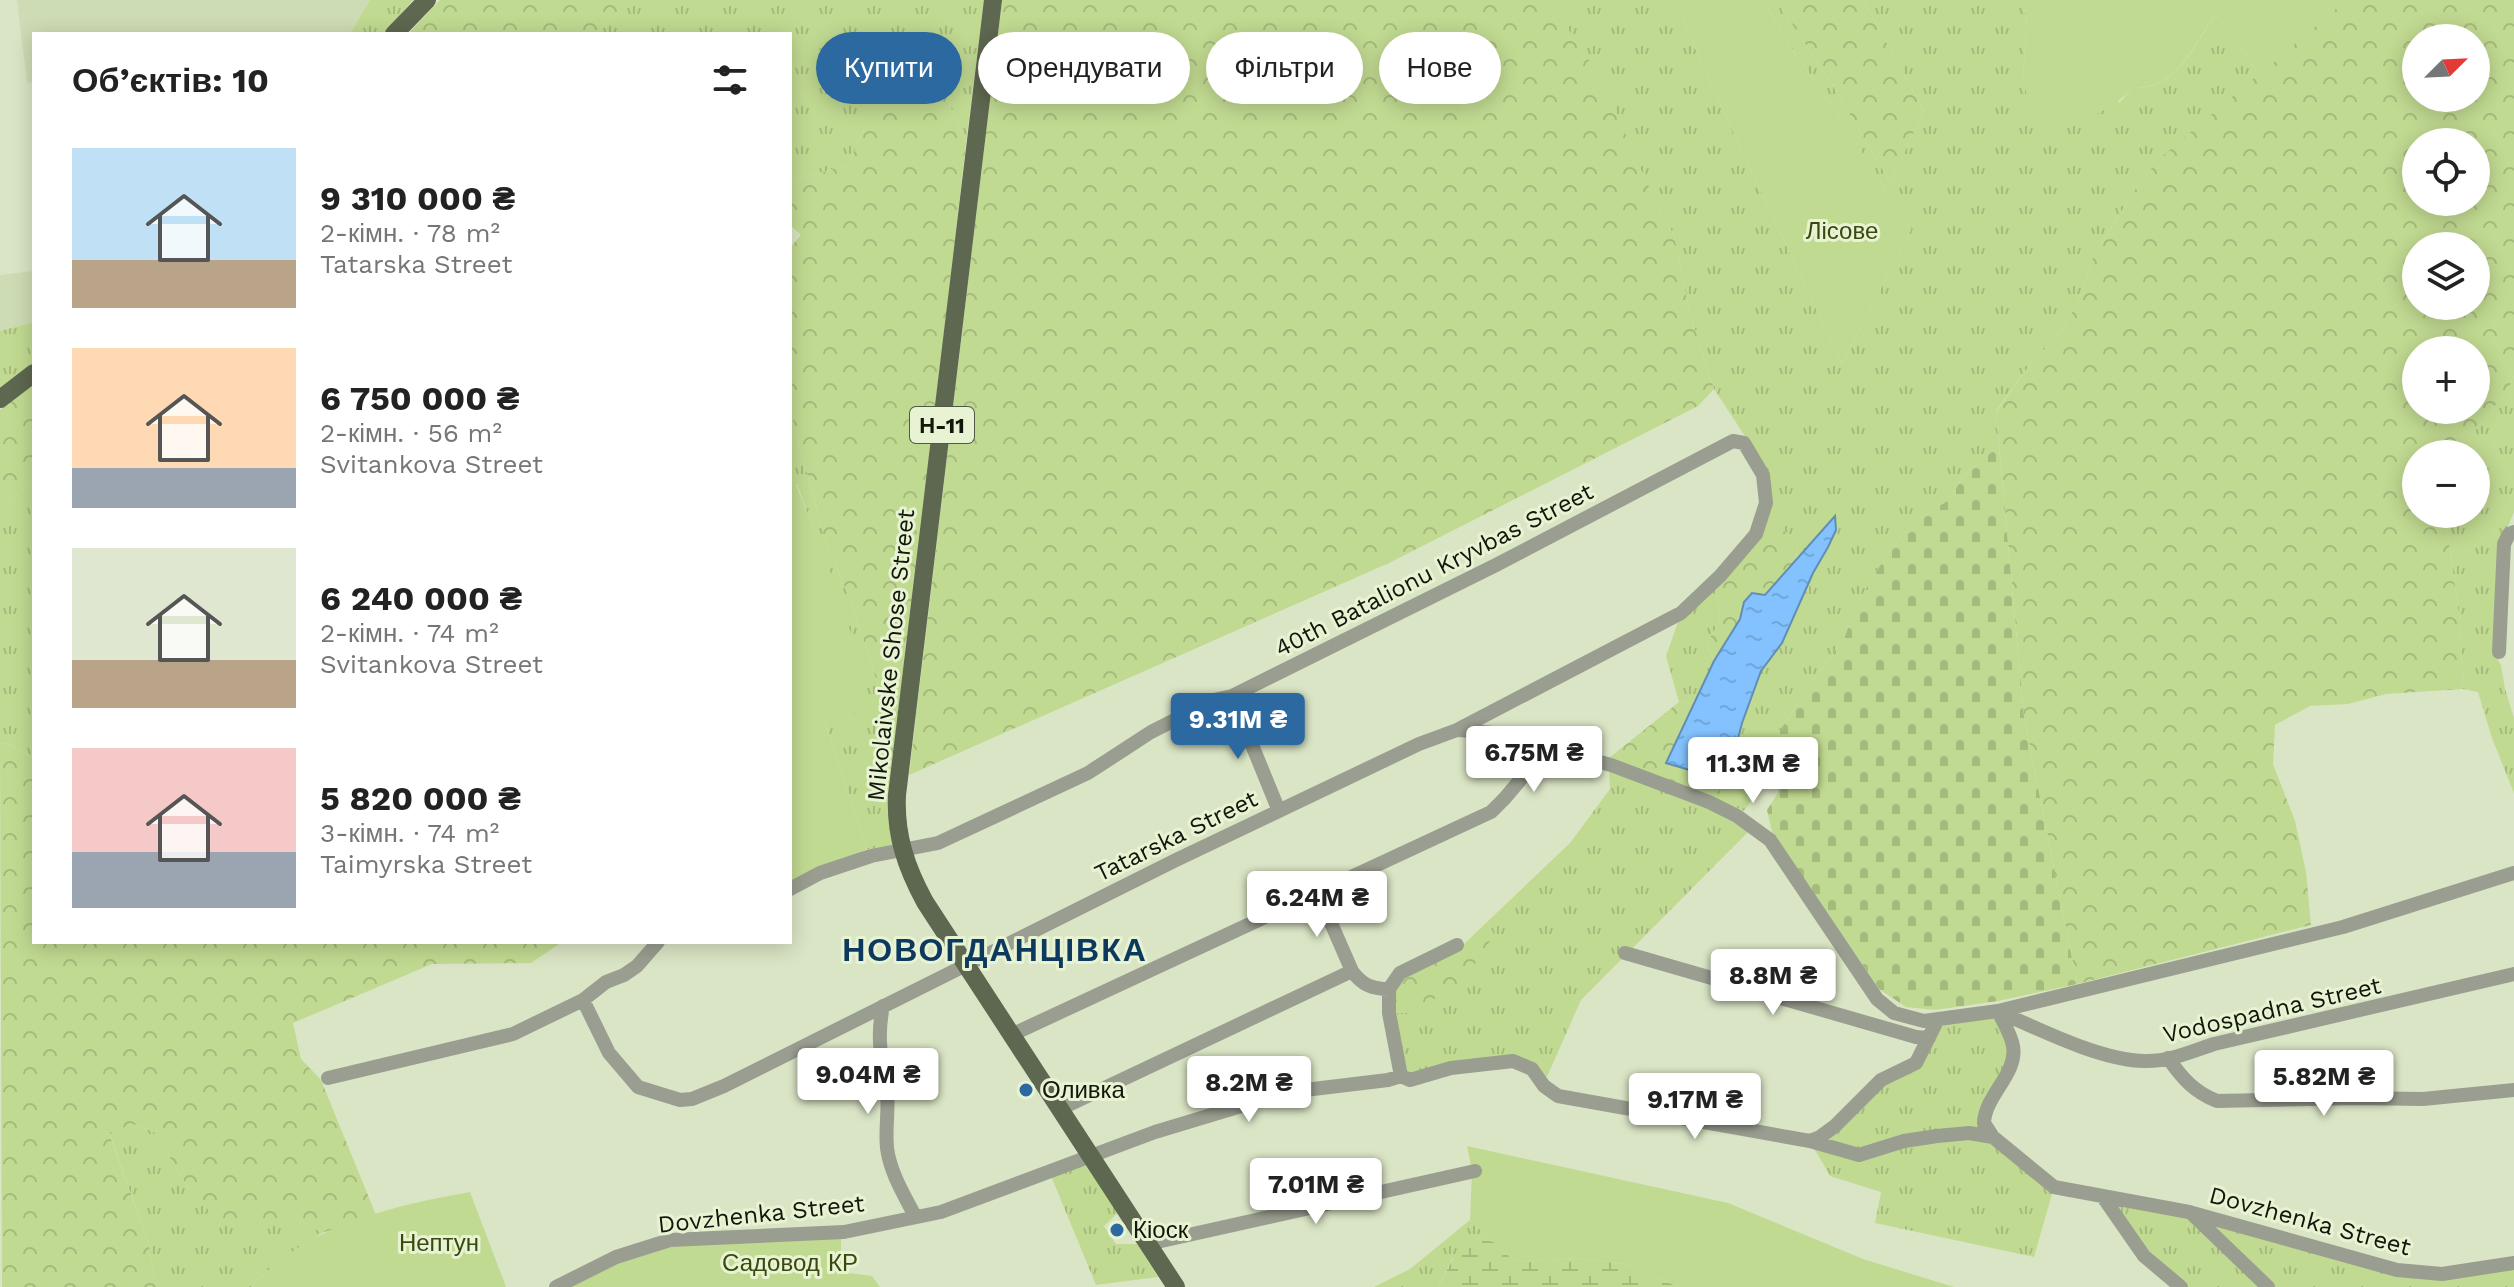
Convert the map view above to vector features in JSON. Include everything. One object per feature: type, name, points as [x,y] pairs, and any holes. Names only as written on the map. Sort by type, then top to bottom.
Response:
[{"type":"main road","points":[[396,32],[427,0]]},
{"type":"main road","name":"Mikolaivske Shose Street","points":[[993,0],[897,795],[898,835],[911,877],[925,902],[1176,1287]]},
{"type":"main road","points":[[0,399],[32,375]]},
{"type":"street","name":"40th Batalionu Kryvbas Street","points":[[792,888],[820,873],[871,856],[938,843],[1061,786],[1088,773],[1151,732],[1214,700],[1232,696],[1496,565],[1733,441],[1744,443],[1752,453],[1766,487]]},
{"type":"street","name":"Tatarska Street","points":[[583,1000],[609,1053],[638,1087],[680,1100],[692,1099],[724,1086],[1279,811],[1419,744],[1457,730],[1681,613],[1729,567],[1756,534],[1763,518],[1766,487]]},
{"type":"street","points":[[2499,652],[2504,544],[2509,534],[2514,532]]},
{"type":"street","points":[[1232,696],[1279,811]]},
{"type":"street","points":[[1457,730],[1493,733],[1611,765],[1709,802],[1737,816],[1770,840],[1877,999],[1894,1013],[1924,1021],[1998,1011],[2343,927],[2514,873]]},
{"type":"street","points":[[1011,1035],[1491,812],[1547,748]]},
{"type":"street","points":[[1317,891],[1352,971],[1361,983],[1375,989],[1389,989]]},
{"type":"street","points":[[328,1078],[513,1034],[583,1000],[606,982],[637,966],[656,944]]},
{"type":"street","points":[[1401,1076],[1389,1013],[1389,989],[1400,973],[1457,945]]},
{"type":"street","points":[[1625,953],[1838,1016],[1929,1038]]},
{"type":"street","points":[[1060,1109],[1352,971]]},
{"type":"street","name":"Vodospadna Street","points":[[1998,1011],[2055,1036],[2119,1057],[2146,1061],[2514,974]]},
{"type":"street","points":[[883,1006],[878,1030],[887,1096],[887,1150],[899,1185],[915,1216]]},
{"type":"street","points":[[1993,1137],[1986,1130],[1984,1115],[2012,1063],[2014,1049],[1998,1011]]},
{"type":"street","points":[[1810,1141],[1835,1126],[1881,1080],[1916,1063],[1937,1021]]},
{"type":"street","points":[[2168,1058],[2185,1081],[2202,1095],[2217,1101],[2423,1099],[2514,1090]]},
{"type":"street","name":"Dovzhenka Street","points":[[556,1287],[616,1257],[670,1240],[844,1232],[965,1205],[1155,1132],[1288,1092],[1401,1076],[1410,1080],[1451,1068],[1513,1061],[1532,1069],[1544,1086],[1558,1096],[1810,1141],[1859,1155],[1904,1141],[1937,1136],[1969,1133],[1993,1137],[2054,1187],[2189,1212],[2397,1270],[2442,1274],[2514,1263]]},
{"type":"street","points":[[1148,1244],[1475,1171]]},
{"type":"street","points":[[2103,1197],[2144,1256],[2181,1287]]},
{"type":"street","name":"Dovzhenka Street","points":[[2189,1212],[2268,1287]]},
{"type":"shaded area","points":[[17,0],[370,0],[351,32],[32,32],[32,82],[27,83]]},
{"type":"shaded area","points":[[32,271],[32,323],[0,331],[0,275]]},
{"type":"green space","points":[[370,0],[413,0],[385,32],[351,32]]},
{"type":"green space","points":[[440,0],[618,0],[618,12],[598,32],[410,32]]},
{"type":"green space","points":[[618,0],[984,0],[966,143],[949,104],[962,104],[962,32],[816,32],[816,104],[898,104],[863,131],[849,164],[800,179],[792,185],[792,32],[598,32],[618,12]]},
{"type":"green space","points":[[1002,0],[1549,0],[1600,77],[1661,214],[1674,235],[1690,314],[1714,389],[1698,406],[1389,563],[909,775],[990,104],[1190,104],[1190,32],[998,32]]},
{"type":"green space","points":[[1549,0],[1676,0],[1701,63],[1842,364],[1911,230],[1763,0],[1776,0],[1833,86],[1890,182],[1924,111],[1863,0],[2018,0],[2027,15],[2023,80],[2120,102],[2132,88],[2148,87],[2173,74],[2192,52],[2216,13],[2259,75],[2159,160],[2136,188],[2093,257],[2083,291],[2063,330],[2029,366],[1996,411],[1999,446],[1964,475],[1949,500],[1923,516],[1902,535],[1877,570],[1855,608],[1844,639],[1779,732],[1774,773],[1763,772],[1759,789],[1744,811],[1713,798],[1761,670],[1782,643],[1836,530],[1835,517],[1796,562],[1798,541],[1767,519],[1762,462],[1714,389],[1690,314],[1674,235]]},
{"type":"green space","name":"Лісове","points":[[1676,0],[1763,0],[1911,230],[1842,364],[1701,63]]},
{"type":"green space","points":[[1776,0],[1863,0],[1924,111],[1890,182],[1833,86]]},
{"type":"green space","points":[[2018,0],[2346,0],[2259,75],[2216,13],[2173,73],[2148,86],[2132,88],[2116,103],[2095,115],[2073,123],[2050,125],[2032,117],[2023,80],[2027,15]]},
{"type":"green space","points":[[2346,0],[2514,0],[2514,376],[2490,412],[2490,336],[2402,336],[2402,424],[2481,424],[2470,440],[2402,440],[2402,528],[2447,528],[2460,623],[2463,689],[2386,694],[2348,704],[2310,706],[2275,725],[2273,764],[2295,821],[2306,872],[2311,925],[2077,984],[2024,717],[1996,412],[2029,366],[2063,330],[2083,291],[2093,257],[2136,188],[2158,160]]},
{"type":"green space","points":[[890,104],[949,104],[966,143],[900,712],[885,706],[852,605],[824,536],[792,417],[792,246],[801,235],[792,227],[792,185],[800,179],[849,164],[863,131]]},
{"type":"green space","points":[[32,323],[32,364],[0,389],[0,331]]},
{"type":"green space","points":[[2514,376],[2514,512],[2501,543],[2496,657],[2501,665],[2514,718],[2514,793],[2478,692],[2463,689],[2460,623],[2447,528],[2490,528],[2490,440],[2470,440],[2481,424],[2490,424],[2490,412]]},
{"type":"green space","points":[[32,386],[32,482],[0,508],[0,410]]},
{"type":"green space","points":[[792,417],[824,536],[852,605],[885,706],[900,712],[894,849],[867,849],[824,718],[847,623],[797,484],[792,485]]},
{"type":"green space","points":[[1999,446],[2024,717],[2077,984],[1998,1001],[1935,1010],[1906,1007],[1879,989],[1772,832],[1767,810],[1778,793],[1775,759],[1779,732],[1844,639],[1855,608],[1902,535],[1923,516],[1949,500],[1964,475]]},
{"type":"green space","points":[[32,482],[32,757],[6,743],[0,744],[0,508]]},
{"type":"green space","points":[[796,484],[839,596],[862,683],[865,712],[824,718],[867,849],[792,882],[792,485]]},
{"type":"green space","points":[[1767,519],[1798,541],[1796,562],[1740,619],[1714,661],[1706,644],[1720,621],[1716,585]]},
{"type":"green space","points":[[1716,585],[1720,621],[1706,644],[1714,661],[1693,704],[1679,702],[1666,656],[1679,619]]},
{"type":"green space","points":[[1679,702],[1693,704],[1666,763],[1727,781],[1713,798],[1609,758]]},
{"type":"green space","points":[[6,743],[32,757],[32,944],[559,944],[531,963],[432,964],[293,1023],[301,1059],[321,1080],[376,1215],[322,1233],[293,1215],[264,1231],[216,1218],[189,1189],[154,1132],[133,1124],[109,1133],[149,1245],[156,1287],[2,1287],[0,744]]},
{"type":"green space","points":[[1609,770],[1707,805],[1748,832],[1581,1000],[1547,1077],[1532,1064],[1418,1074],[1403,1071],[1394,1013],[1414,1012],[1494,935],[1487,922],[1570,843],[1610,789]]},
{"type":"green space","points":[[1487,922],[1494,935],[1466,978],[1414,1012],[1394,1013],[1393,992],[1402,977],[1461,947]]},
{"type":"green space","points":[[1998,1011],[2014,1049],[1984,1123],[2054,1187],[2034,1257],[1875,1223],[1881,1192],[1830,1176],[1810,1141],[1881,1080],[1916,1063],[1937,1021]]},
{"type":"green space","points":[[133,1124],[154,1132],[189,1189],[293,1215],[322,1233],[263,1275],[252,1287],[156,1287],[149,1245],[109,1132]]},
{"type":"green space","points":[[1467,1146],[1728,1203],[1863,1259],[1954,1287],[1679,1287],[1625,1264],[1575,1258],[1523,1262],[1511,1258],[1470,1220],[1472,1171]]},
{"type":"green space","points":[[1087,1162],[1118,1213],[1104,1226],[1116,1244],[1137,1244],[1158,1277],[1096,1285],[1051,1176]]},
{"type":"green space","name":"Нептун","points":[[470,1192],[506,1287],[252,1287],[273,1266],[324,1233],[381,1212]]},
{"type":"green space","points":[[2103,1197],[2397,1270],[2514,1263],[2514,1287],[2181,1287],[2144,1256]]},
{"type":"green space","points":[[1470,1220],[1494,1242],[1477,1238],[1452,1259],[1438,1287],[1374,1287],[1410,1269]]},
{"type":"green space","name":"Садовод КР","points":[[841,1236],[841,1272],[872,1276],[880,1287],[563,1287],[594,1271],[669,1244]]},
{"type":"green space","points":[[1477,1238],[1494,1242],[1511,1258],[1523,1262],[1575,1258],[1625,1264],[1679,1287],[1438,1287],[1456,1253]]},
{"type":"water","points":[[1835,516],[1836,530],[1828,547],[1782,643],[1761,671],[1742,723],[1727,781],[1666,763],[1714,661],[1740,619],[1744,602],[1752,593],[1765,595]]},
{"type":"place","name":"Оливка","points":[[1026,1090]]},
{"type":"place","name":"Кіоск","points":[[1117,1230]]},
{"type":"district","name":"НОВОГДАНЦІВКА","points":[[995,950]]}]
